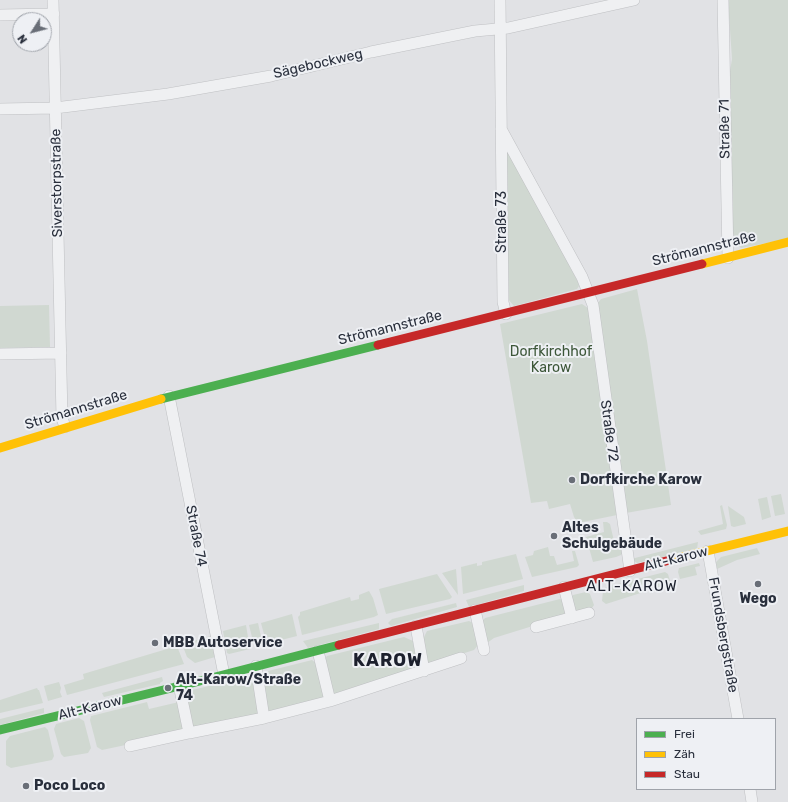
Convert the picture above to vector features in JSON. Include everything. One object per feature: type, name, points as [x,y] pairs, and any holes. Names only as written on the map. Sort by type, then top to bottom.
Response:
[{"type":"main road","name":"Strömannstraße","points":[[0,448],[170,396],[506,314],[788,242]]},
{"type":"main road","name":"Alt-Karow","points":[[0,730],[224,675],[788,531]]},
{"type":"street","name":"Siverstorpstraße","points":[[54,0],[62,418],[65,427]]},
{"type":"street","name":"Straße 73","points":[[500,0],[503,302],[506,314]]},
{"type":"street","name":"Sägebockweg","points":[[0,109],[55,108],[168,94],[271,76],[371,52],[475,31],[508,28],[634,0]]},
{"type":"street","name":"Straße 71","points":[[723,0],[728,258]]},
{"type":"street","points":[[0,15],[54,14]]},
{"type":"street","name":"Straße 73","points":[[502,129],[582,277],[588,292]]},
{"type":"street","name":"Straße 72","points":[[588,292],[593,306],[630,571]]},
{"type":"street","points":[[0,354],[61,353]]},
{"type":"street","name":"Straße 74","points":[[170,396],[224,675]]},
{"type":"street","name":"Frundsbergstraße","points":[[708,551],[738,718]]},
{"type":"street","points":[[564,587],[572,618]]},
{"type":"street","points":[[475,610],[484,650]]},
{"type":"street","points":[[536,627],[589,613]]},
{"type":"street","points":[[416,626],[424,671]]},
{"type":"street","points":[[318,651],[330,701]]},
{"type":"street","points":[[130,746],[264,718],[330,701],[461,658]]},
{"type":"street","points":[[256,666],[264,718]]},
{"type":"street","points":[[179,686],[189,733]]},
{"type":"street","points":[[750,790],[752,802]]},
{"type":"green space","points":[[728,0],[788,0],[788,239],[741,248],[737,245],[733,233],[730,71],[732,59]]},
{"type":"green space","points":[[506,151],[510,151],[579,286],[577,289],[514,306],[507,298]]},
{"type":"green space","points":[[637,289],[647,341],[671,505],[626,513],[598,303],[601,299]]},
{"type":"green space","name":"Dorfkirchhof Karow","points":[[582,304],[588,308],[617,515],[578,523],[574,517],[570,504],[549,509],[547,501],[531,503],[500,324]]},
{"type":"green space","points":[[49,305],[50,347],[0,348],[0,306]]},
{"type":"green space","points":[[781,494],[785,514],[775,516],[771,496]]},
{"type":"green space","points":[[767,497],[771,517],[762,520],[758,499]]},
{"type":"green space","points":[[722,505],[727,525],[726,529],[701,535],[698,531],[723,524],[720,506]]},
{"type":"green space","points":[[728,506],[744,517],[746,524],[734,527],[731,526]]},
{"type":"green space","points":[[603,522],[610,524],[614,541],[620,540],[623,552],[621,555],[616,557],[593,562],[586,537],[604,532]]},
{"type":"green space","points":[[698,542],[697,549],[637,563],[631,559]]},
{"type":"green space","points":[[548,547],[550,556],[554,556],[557,565],[574,561],[572,551],[575,551],[579,565],[577,567],[532,577],[525,557],[533,555],[534,551]]},
{"type":"green space","points":[[757,548],[760,554],[737,560],[717,569],[716,562],[721,557]]},
{"type":"green space","points":[[516,554],[523,579],[463,594],[461,567],[477,563],[477,566],[482,565],[482,562]]},
{"type":"green space","points":[[699,563],[700,566],[695,567],[697,575],[680,579],[678,572],[679,568]]},
{"type":"green space","points":[[456,569],[458,595],[442,573]]},
{"type":"green space","points":[[665,572],[668,574],[670,581],[669,584],[606,604],[602,601],[603,591],[606,587]]},
{"type":"green space","points":[[437,574],[452,597],[450,599],[386,614],[379,589]]},
{"type":"green space","points":[[524,585],[524,591],[469,607],[466,600]]},
{"type":"green space","points":[[369,591],[373,598],[378,615],[302,635],[298,617],[300,612],[350,597],[351,601],[359,599],[359,595]]},
{"type":"green space","points":[[586,592],[590,594],[594,605],[592,608],[573,613],[570,600],[573,595]]},
{"type":"green space","points":[[560,599],[565,601],[568,612],[565,616],[494,638],[487,643],[481,623],[485,618]]},
{"type":"green space","points":[[456,603],[457,607],[391,626],[388,623],[392,619]]},
{"type":"green space","points":[[292,614],[297,636],[269,643],[265,638],[261,623]]},
{"type":"green space","points":[[469,621],[475,624],[479,644],[474,650],[430,664],[426,661],[423,639],[427,631]]},
{"type":"green space","points":[[258,623],[262,641],[261,644],[257,644],[253,641],[249,625]]},
{"type":"green space","points":[[379,623],[379,629],[308,648],[303,641]]},
{"type":"green space","points":[[246,625],[250,649],[229,654],[227,653],[223,631]]},
{"type":"green space","points":[[211,636],[215,657],[195,663],[187,657],[182,644]]},
{"type":"green space","points":[[404,637],[413,641],[417,665],[413,670],[336,696],[331,692],[323,661],[327,656]]},
{"type":"green space","points":[[177,646],[184,664],[67,695],[64,685],[84,679],[83,674]]},
{"type":"green space","points":[[312,660],[317,664],[324,695],[322,698],[272,713],[265,709],[262,683],[268,671]]},
{"type":"green space","points":[[251,676],[256,684],[259,712],[256,717],[197,729],[192,727],[186,696],[188,691]]},
{"type":"green space","points":[[162,677],[163,681],[160,684],[104,697],[102,693]]},
{"type":"green space","points":[[59,682],[62,697],[48,701],[44,686]]},
{"type":"green space","points":[[37,688],[43,703],[0,713],[0,700]]},
{"type":"green space","points":[[147,702],[149,709],[179,702],[184,728],[182,733],[102,750],[97,747],[90,720],[91,716]]},
{"type":"green space","points":[[44,708],[44,713],[0,725],[0,719]]},
{"type":"green space","points":[[79,718],[84,721],[91,748],[88,753],[64,757],[61,754],[54,729],[56,724]]},
{"type":"green space","points":[[45,727],[48,730],[54,756],[52,760],[11,768],[6,765],[6,741],[10,736]]},
{"type":"traffic: fast","points":[[161,399],[378,345]]},
{"type":"traffic: fast","points":[[0,730],[339,645]]},
{"type":"traffic: slow","points":[[702,264],[788,242]]},
{"type":"traffic: slow","points":[[0,448],[161,399]]},
{"type":"traffic: slow","points":[[670,560],[788,531]]},
{"type":"traffic: jam","points":[[378,345],[702,264]]},
{"type":"traffic: jam","points":[[339,645],[670,560]]},
{"type":"place","name":"Dorfkirche Karow","points":[[572,480]]},
{"type":"place","name":"Altes Schulgebäude","points":[[554,536]]},
{"type":"place","name":"Wego","points":[[758,584]]},
{"type":"place","name":"MBB Autoservice","points":[[155,643]]},
{"type":"place","name":"Alt-Karow/Straße 74","points":[[168,688]]},
{"type":"place","name":"Poco Loco","points":[[26,786]]},
{"type":"district","name":"ALT-KAROW","points":[[632,587]]},
{"type":"district","name":"KAROW","points":[[388,661]]}]
